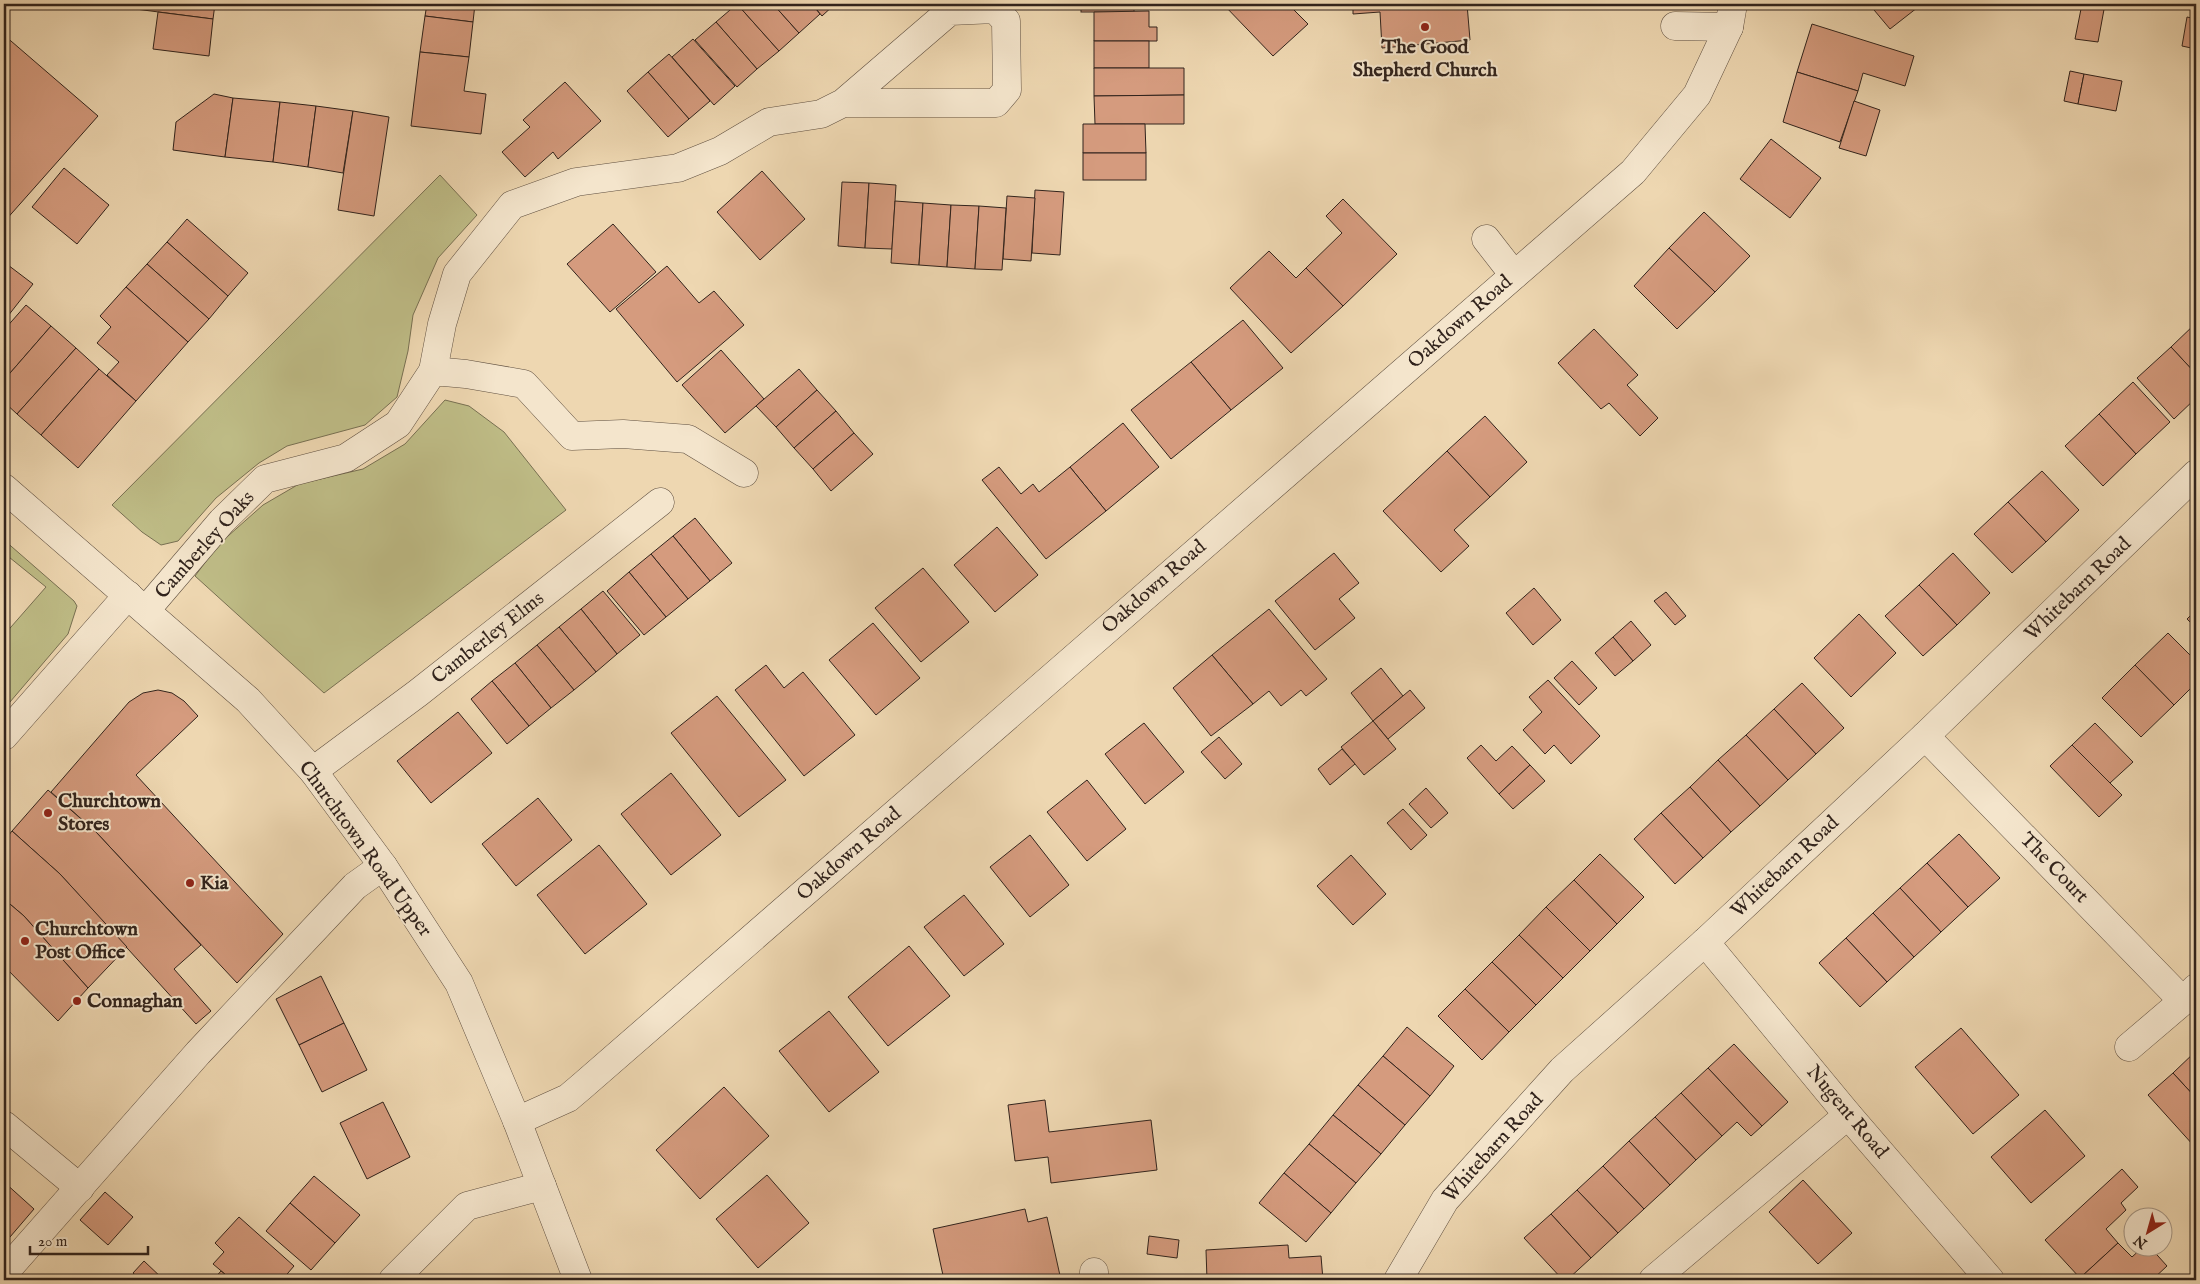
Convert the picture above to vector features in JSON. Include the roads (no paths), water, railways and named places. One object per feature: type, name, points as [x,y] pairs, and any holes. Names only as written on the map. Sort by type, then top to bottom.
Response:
[{"type":"street","name":"Camberley Oaks","points":[[4,736],[137,602],[265,479],[346,458],[398,424],[433,371],[442,324],[457,274],[512,204],[576,182],[678,168],[720,151],[769,122],[820,114],[843,103],[950,11],[994,10],[1006,21],[1007,90],[996,103],[843,103]]},
{"type":"street","points":[[1675,26],[1731,15]]},
{"type":"street","name":"Oakdown Road","points":[[517,1122],[568,1098],[581,1087],[1633,172],[1698,95],[1731,15]]},
{"type":"street","points":[[1486,240],[1514,275]]},
{"type":"street","points":[[433,371],[466,374],[524,384],[572,436],[623,434],[688,439],[744,473]]},
{"type":"street","name":"Whitebarn Road","points":[[1398,1280],[1444,1200],[1562,1070],[1705,942],[1926,736],[2196,474]]},
{"type":"street","name":"Churchtown Road Upper","points":[[4,488],[248,700],[313,772],[383,866],[459,983],[517,1122],[578,1280]]},
{"type":"street","name":"Camberley Elms","points":[[313,772],[418,694],[660,502]]},
{"type":"street","name":"The Court","points":[[1926,736],[2189,994],[2129,1047]]},
{"type":"street","points":[[4,1273],[198,1053],[355,886],[383,866]]},
{"type":"street","name":"Nugent Road","points":[[1705,942],[1848,1115],[1990,1280]]},
{"type":"street","points":[[1653,1280],[1848,1115]]},
{"type":"street","points":[[4,1125],[80,1188]]},
{"type":"street","points":[[393,1280],[468,1206],[542,1186]]},
{"type":"place","name":"The Good Shepherd Church","points":[[1425,27]]},
{"type":"place","name":"Churchtown Stores","points":[[48,813]]},
{"type":"place","name":"Kia","points":[[190,883]]},
{"type":"place","name":"Churchtown Post Office","points":[[25,941]]},
{"type":"place","name":"Connaghan","points":[[77,1001]]}]
